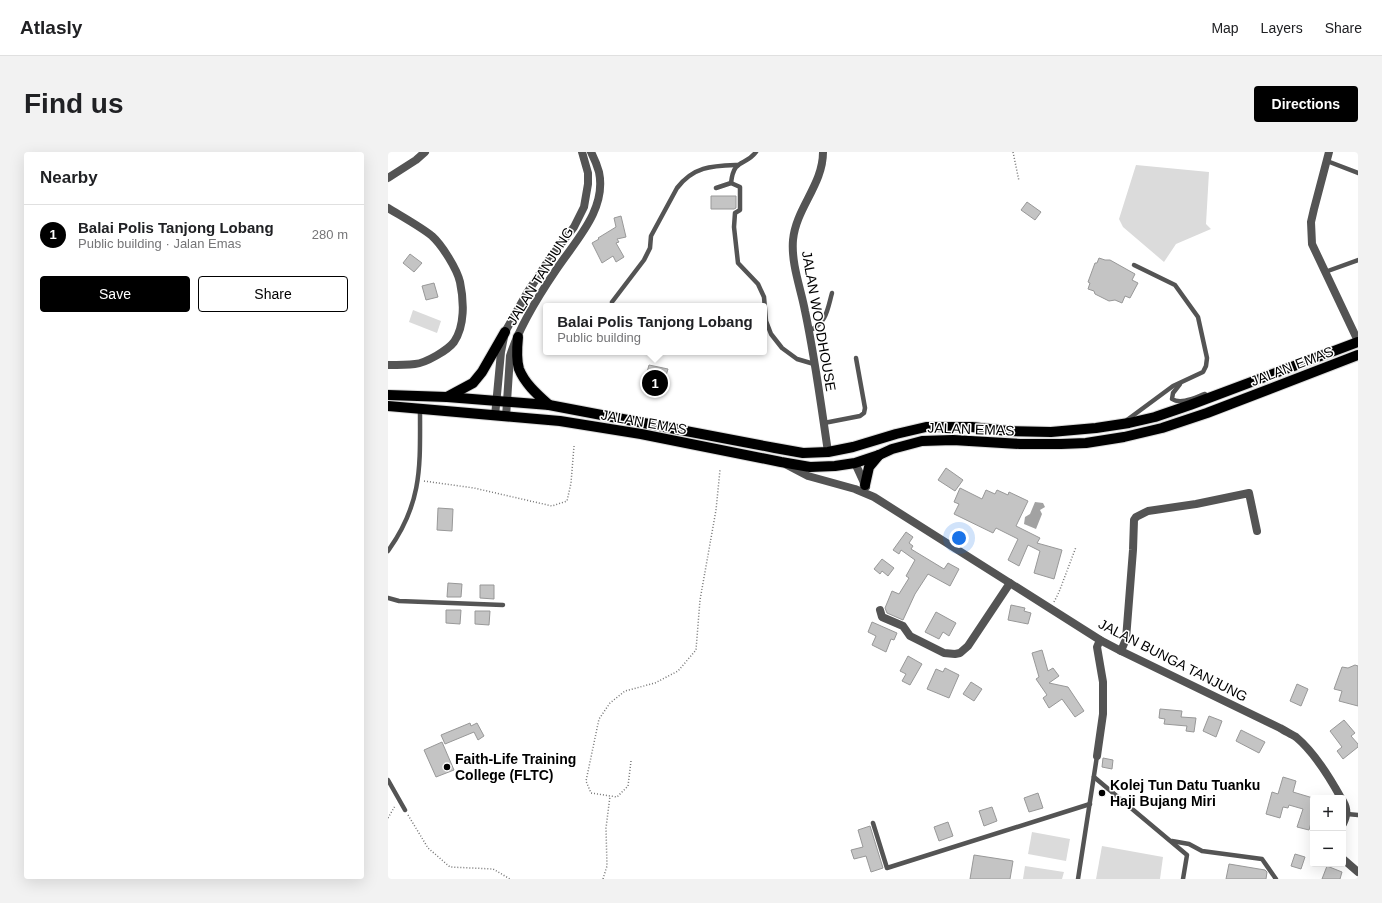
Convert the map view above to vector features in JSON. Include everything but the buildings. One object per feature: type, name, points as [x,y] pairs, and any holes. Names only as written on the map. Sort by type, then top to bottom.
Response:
[{"type":"main road","points":[[446,397],[473,383],[482,372],[505,332]]},
{"type":"main road","points":[[518,337],[517,355],[520,369],[532,390],[549,405]]},
{"type":"main road","name":"JALAN EMAS","points":[[388,395],[446,397],[549,405],[803,453],[828,452],[853,447],[926,427],[972,427],[1008,431],[1051,432],[1090,429],[1155,417],[1258,381],[1358,341]]},
{"type":"main road","name":"JALAN EMAS","points":[[388,406],[560,421],[641,434],[781,462],[810,466],[835,466],[855,463],[905,444],[938,440],[1020,444],[1061,444],[1086,443],[1124,438],[1162,428],[1207,413],[1358,355]]},
{"type":"main road","points":[[828,452],[846,454],[853,458],[855,463]]},
{"type":"main road","points":[[865,485],[868,467],[879,455]]},
{"type":"street","points":[[388,178],[416,160],[425,152]]},
{"type":"street","name":"JALAN TANJUNG","points":[[506,417],[502,401],[501,352],[505,332],[527,293],[580,217],[584,206],[588,184],[588,173],[582,152]]},
{"type":"street","name":"JALAN TANJUNG","points":[[495,416],[502,401],[510,356],[518,337],[536,302],[556,270],[589,224],[595,208],[600,189],[600,180],[599,172],[591,152]]},
{"type":"street","name":"JALAN WOODHOUSE","points":[[823,152],[822,168],[818,179],[795,227],[793,253],[809,331],[828,452]]},
{"type":"street","points":[[1329,152],[1311,222],[1312,244],[1358,341]]},
{"type":"street","points":[[388,208],[432,236],[454,266],[460,282],[462,320],[459,332],[453,343],[438,355],[417,364],[388,365]]},
{"type":"street","points":[[781,462],[808,476],[855,489],[874,497]]},
{"type":"street","points":[[855,463],[865,485],[874,497]]},
{"type":"street","points":[[1121,651],[1126,639],[1134,520],[1136,517],[1148,511],[1196,504],[1253,492],[1257,532]]},
{"type":"street","name":"JALAN BUNGA TANJUNG","points":[[874,497],[1010,583],[1051,607],[1100,640],[1280,728],[1295,737],[1318,763],[1339,795]]},
{"type":"street","points":[[880,610],[882,617],[903,626],[910,636],[944,653],[960,653],[968,646],[1010,583]]},
{"type":"street","points":[[1098,756],[1104,702],[1103,682],[1097,647],[1100,640]]},
{"type":"street","points":[[1346,808],[1347,814]]},
{"type":"street","points":[[1346,862],[1358,872]]},
{"type":"lane","points":[[731,183],[733,173],[738,165],[756,152]]},
{"type":"lane","points":[[1327,161],[1358,173]]},
{"type":"lane","points":[[612,302],[644,260],[650,248],[650,236],[677,188],[683,181],[694,172],[710,167],[738,165]]},
{"type":"lane","points":[[716,188],[731,183],[740,186],[740,210],[735,213],[734,227],[738,263],[758,284],[764,297],[764,303]]},
{"type":"lane","points":[[1325,272],[1358,260]]},
{"type":"lane","points":[[1121,424],[1137,414],[1173,386],[1202,372],[1207,361],[1198,317],[1175,285],[1134,265]]},
{"type":"lane","points":[[809,331],[818,327],[822,323],[832,293]]},
{"type":"lane","points":[[767,324],[771,334],[782,348],[797,359],[814,364]]},
{"type":"lane","points":[[824,422],[860,416],[864,413],[865,408],[856,358]]},
{"type":"lane","points":[[1181,383],[1173,393],[1172,399],[1174,400],[1188,400],[1220,389],[1258,381]]},
{"type":"lane","points":[[388,551],[406,522],[418,481],[420,408]]},
{"type":"lane","points":[[388,598],[399,601],[503,605]]},
{"type":"lane","points":[[1078,879],[1098,756]]},
{"type":"lane","points":[[1094,777],[1187,855],[1183,879]]},
{"type":"lane","points":[[388,780],[405,810]]},
{"type":"lane","points":[[873,823],[887,868],[1090,804]]},
{"type":"lane","points":[[1347,814],[1358,815]]},
{"type":"lane","points":[[1170,840],[1189,844],[1202,851],[1262,860],[1276,879]]},
{"type":"path","points":[[1013,152],[1019,181]]},
{"type":"path","points":[[418,481],[474,488],[552,506],[567,501],[571,483],[574,446]]},
{"type":"path","points":[[630,761],[628,786],[617,797],[592,793],[586,781],[599,719],[610,703],[625,691],[655,683],[678,672],[696,650],[700,600],[716,510],[720,470]]},
{"type":"path","points":[[1051,607],[1059,592],[1076,547]]},
{"type":"path","points":[[603,879],[607,866],[606,828],[610,796]]},
{"type":"path","points":[[388,818],[399,799]]},
{"type":"path","points":[[405,810],[428,848],[450,867],[493,869],[510,879]]},
{"type":"shaded area","points":[[1136,165],[1209,172],[1206,224],[1211,229],[1176,244],[1164,262],[1123,227],[1119,219]]},
{"type":"shaded area","points":[[413,310],[441,321],[437,333],[409,322]]},
{"type":"shaded area","points":[[1035,502],[1043,503],[1045,507],[1040,510],[1042,514],[1036,529],[1024,524],[1025,517],[1030,514]]},
{"type":"shaded area","points":[[1032,832],[1070,839],[1066,861],[1028,854]]},
{"type":"shaded area","points":[[1102,846],[1163,857],[1160,879],[1096,879]]},
{"type":"shaded area","points":[[1025,866],[1064,872],[1062,879],[1023,879]]},
{"type":"place","name":"Balai Polis Tanjong Lobang","points":[[655,383]]},
{"type":"place","name":"Faith-Life Training College (FLTC)","points":[[447,767]]},
{"type":"place","name":"Kolej Tun Datu Tuanku Haji Bujang Miri","points":[[1102,793]]}]
